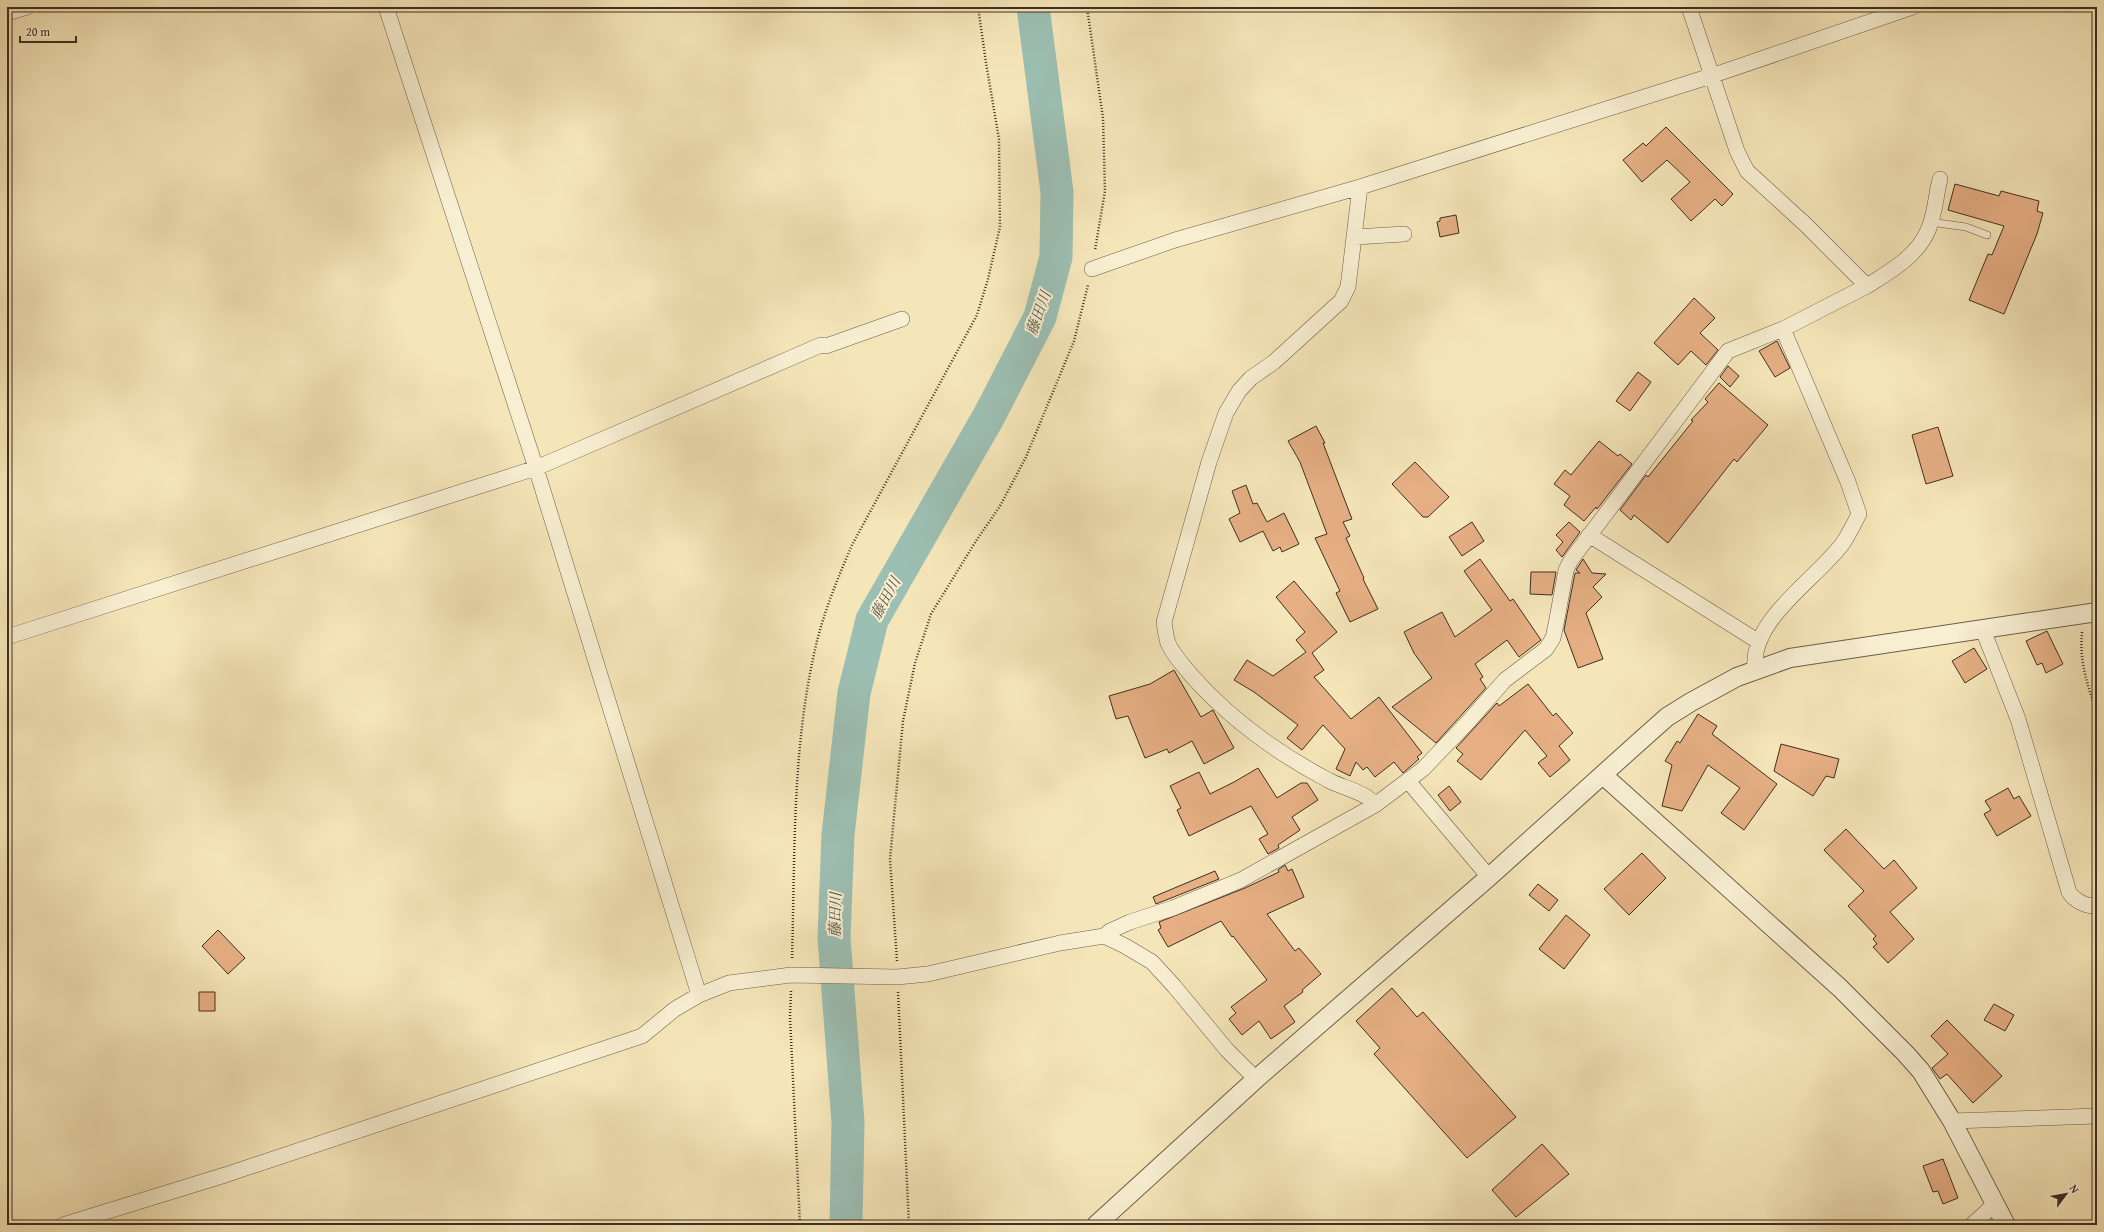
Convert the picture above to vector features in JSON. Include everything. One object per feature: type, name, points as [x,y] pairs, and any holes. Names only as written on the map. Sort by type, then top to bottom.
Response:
[{"type":"street","points":[[7,13],[27,7]]},
{"type":"street","points":[[386,7],[536,468],[699,995]]},
{"type":"street","points":[[1689,7],[1737,151],[1747,171],[1806,225],[1867,286]]},
{"type":"street","points":[[1092,269],[1175,240],[1360,187],[1711,76],[1913,7]]},
{"type":"street","points":[[63,1225],[225,1175],[642,1036],[675,1009],[699,995],[730,983],[791,976],[897,977],[928,974],[1060,944],[1104,936],[1110,931],[1130,922],[1173,908],[1241,880],[1375,805],[1408,782],[1423,769],[1468,722],[1505,680],[1546,649],[1554,631],[1566,570],[1590,535],[1728,351],[1783,329],[1867,286],[1898,266],[1913,253],[1929,228],[1940,179]]},
{"type":"street","points":[[1360,187],[1348,287],[1341,301],[1274,362],[1252,378],[1239,392],[1226,413],[1210,462],[1164,622],[1168,643],[1173,653],[1208,694],[1232,716],[1266,741],[1308,768],[1328,780],[1365,795],[1375,805]]},
{"type":"street","points":[[1355,237],[1404,234]]},
{"type":"street","points":[[7,637],[536,468],[821,344],[826,346],[902,319]]},
{"type":"street","points":[[1755,669],[1753,657],[1766,626],[1842,544],[1859,514],[1851,489],[1783,329]]},
{"type":"street","points":[[1590,535],[1759,642]]},
{"type":"street","points":[[1096,1225],[1256,1079],[1489,877],[1667,717],[1721,684],[1755,669],[1790,658],[2091,613]]},
{"type":"street","points":[[1983,630],[2018,719],[2069,892],[2072,898],[2088,906],[2097,905]]},
{"type":"street","points":[[1603,774],[1834,983],[1885,1032],[1921,1071],[1952,1120],[2006,1225]]},
{"type":"street","points":[[1408,782],[1489,877]]},
{"type":"street","points":[[1104,936],[1125,946],[1152,962],[1227,1050],[1256,1079]]},
{"type":"street","points":[[1952,1120],[2097,1116]]},
{"type":"street","points":[[1972,1225],[1995,1204]]},
{"type":"lane","points":[[1930,222],[1966,227],[1987,235]]},
{"type":"path","points":[[800,1225],[790,1018],[798,761],[808,686],[822,624],[838,578],[852,546],[977,314],[988,279],[1000,227],[999,139],[978,7]]},
{"type":"path","points":[[909,1225],[890,859],[903,721],[915,663],[931,614],[976,541],[1000,506],[1026,457],[1074,341],[1092,269],[1105,191],[1103,118],[1087,7]]},
{"type":"path","points":[[2091,613],[2080,651],[2085,675],[2097,714]]},
{"type":"building","points":[[1666,127],[1733,194],[1722,206],[1715,199],[1691,221],[1671,199],[1690,182],[1667,160],[1642,182],[1623,160],[1643,143],[1646,146]]},
{"type":"building","points":[[1955,184],[1999,196],[2001,191],[2039,201],[2037,211],[2043,213],[2037,234],[2004,314],[1969,300],[1988,254],[1992,255],[2004,226],[1948,210]]},
{"type":"building","points":[[1456,215],[1459,233],[1440,237],[1437,222],[1440,221],[1440,218]]},
{"type":"building","points":[[1694,298],[1715,318],[1700,333],[1718,350],[1706,365],[1691,351],[1678,365],[1654,343]]},
{"type":"building","points":[[1777,341],[1790,368],[1775,377],[1759,351]]},
{"type":"building","points":[[1728,366],[1739,376],[1730,387],[1720,377]]},
{"type":"building","points":[[1638,372],[1651,382],[1630,411],[1616,401]]},
{"type":"building","points":[[1719,383],[1768,425],[1737,462],[1734,459],[1668,543],[1634,515],[1631,520],[1620,510],[1646,475],[1648,477],[1693,421],[1691,420],[1708,402],[1705,399]]},
{"type":"building","points":[[1316,426],[1325,443],[1323,443],[1352,519],[1343,522],[1350,536],[1346,538],[1364,578],[1363,579],[1378,609],[1350,622],[1336,593],[1340,591],[1315,538],[1327,534],[1300,462],[1288,441]]},
{"type":"building","points":[[1938,427],[1953,476],[1926,484],[1912,435]]},
{"type":"building","points":[[1599,441],[1618,456],[1620,454],[1632,464],[1597,509],[1596,507],[1584,521],[1564,505],[1570,496],[1554,484],[1565,470],[1571,475]]},
{"type":"building","points":[[1415,462],[1449,497],[1428,517],[1423,517],[1392,484]]},
{"type":"building","points":[[1246,485],[1253,504],[1257,503],[1267,522],[1284,513],[1299,544],[1282,552],[1280,547],[1273,551],[1263,531],[1240,542],[1229,519],[1240,513],[1232,491]]},
{"type":"building","points":[[1472,522],[1484,541],[1462,556],[1449,537]]},
{"type":"building","points":[[1569,522],[1580,532],[1562,557],[1556,550],[1563,542],[1556,535]]},
{"type":"building","points":[[1480,559],[1510,601],[1513,599],[1541,640],[1519,657],[1507,640],[1475,664],[1483,677],[1480,679],[1486,688],[1436,743],[1392,707],[1432,678],[1414,653],[1404,632],[1442,612],[1455,637],[1492,610],[1464,571]]},
{"type":"building","points":[[1583,559],[1592,573],[1606,574],[1593,587],[1602,597],[1586,613],[1603,659],[1578,668],[1564,630],[1575,573],[1580,573],[1576,570]]},
{"type":"building","points":[[1531,572],[1556,572],[1552,595],[1530,594]]},
{"type":"building","points":[[1294,581],[1337,632],[1312,653],[1324,670],[1314,677],[1351,719],[1379,697],[1422,753],[1417,757],[1419,759],[1403,773],[1394,762],[1375,777],[1367,767],[1363,770],[1356,762],[1350,776],[1336,769],[1345,749],[1323,725],[1302,750],[1287,738],[1298,725],[1254,692],[1234,680],[1247,660],[1273,676],[1306,652],[1296,640],[1305,632],[1276,597]]},
{"type":"building","points":[[2047,631],[2063,664],[2046,673],[2042,663],[2037,665],[2026,641]]},
{"type":"building","points":[[1974,648],[1987,669],[1965,683],[1952,661]]},
{"type":"building","points":[[1174,670],[1201,717],[1213,710],[1234,748],[1204,764],[1192,741],[1169,753],[1167,749],[1145,758],[1128,716],[1116,719],[1109,696],[1150,684]]},
{"type":"building","points":[[1528,684],[1553,716],[1556,713],[1573,733],[1559,746],[1570,760],[1550,777],[1538,763],[1547,756],[1525,730],[1481,780],[1457,761],[1463,754],[1456,748],[1497,703],[1499,706]]},
{"type":"building","points":[[1698,714],[1717,726],[1712,734],[1777,784],[1744,830],[1721,813],[1740,788],[1708,765],[1682,811],[1662,806],[1672,765],[1665,761],[1677,741],[1680,743]]},
{"type":"building","points":[[1781,744],[1839,759],[1834,778],[1826,776],[1813,796],[1774,771]]},
{"type":"building","points":[[1258,768],[1277,798],[1301,783],[1307,783],[1318,800],[1292,817],[1300,830],[1278,845],[1279,848],[1268,854],[1259,839],[1268,834],[1251,806],[1189,836],[1177,810],[1181,808],[1170,786],[1199,772],[1210,794]]},
{"type":"building","points":[[1449,786],[1461,802],[1450,811],[1438,795]]},
{"type":"building","points":[[2008,788],[2014,799],[2019,796],[2031,816],[1997,836],[1984,814],[1991,810],[1985,801]]},
{"type":"building","points":[[1846,829],[1884,869],[1894,860],[1917,888],[1890,912],[1914,939],[1888,963],[1873,947],[1877,944],[1873,939],[1876,936],[1848,906],[1864,891],[1824,850]]},
{"type":"building","points":[[1642,853],[1666,878],[1629,915],[1604,889]]},
{"type":"building","points":[[1285,865],[1288,871],[1292,869],[1304,897],[1267,914],[1295,951],[1299,948],[1321,974],[1302,990],[1303,992],[1284,1006],[1295,1022],[1271,1039],[1259,1021],[1242,1035],[1229,1019],[1236,1013],[1231,1007],[1267,980],[1221,921],[1168,947],[1158,930],[1161,928],[1159,922],[1245,888],[1279,872],[1278,870]]},
{"type":"building","points":[[1215,871],[1219,879],[1156,904],[1153,897]]},
{"type":"building","points":[[1538,884],[1558,900],[1549,911],[1529,895]]},
{"type":"building","points":[[1566,915],[1590,935],[1564,969],[1539,949]]},
{"type":"building","points":[[218,930],[245,958],[228,974],[202,946]]},
{"type":"building","points":[[1392,988],[1417,1017],[1423,1012],[1516,1117],[1467,1158],[1374,1054],[1380,1048],[1356,1021]]},
{"type":"building","points":[[199,992],[215,992],[215,1011],[199,1011]]},
{"type":"building","points":[[1994,1004],[2014,1015],[2005,1031],[1984,1020]]},
{"type":"building","points":[[1947,1020],[2002,1076],[1973,1103],[1947,1074],[1940,1079],[1932,1068],[1948,1054],[1931,1036]]},
{"type":"building","points":[[1542,1144],[1569,1174],[1516,1217],[1492,1190]]},
{"type":"building","points":[[1943,1159],[1958,1198],[1943,1204],[1938,1191],[1933,1192],[1923,1166]]},
{"type":"waterway","name":"藤田川","points":[[846,1225],[848,1122],[834,938],[838,835],[854,693],[872,620],[989,416],[1040,317],[1056,257],[1057,192],[1033,7]]}]
